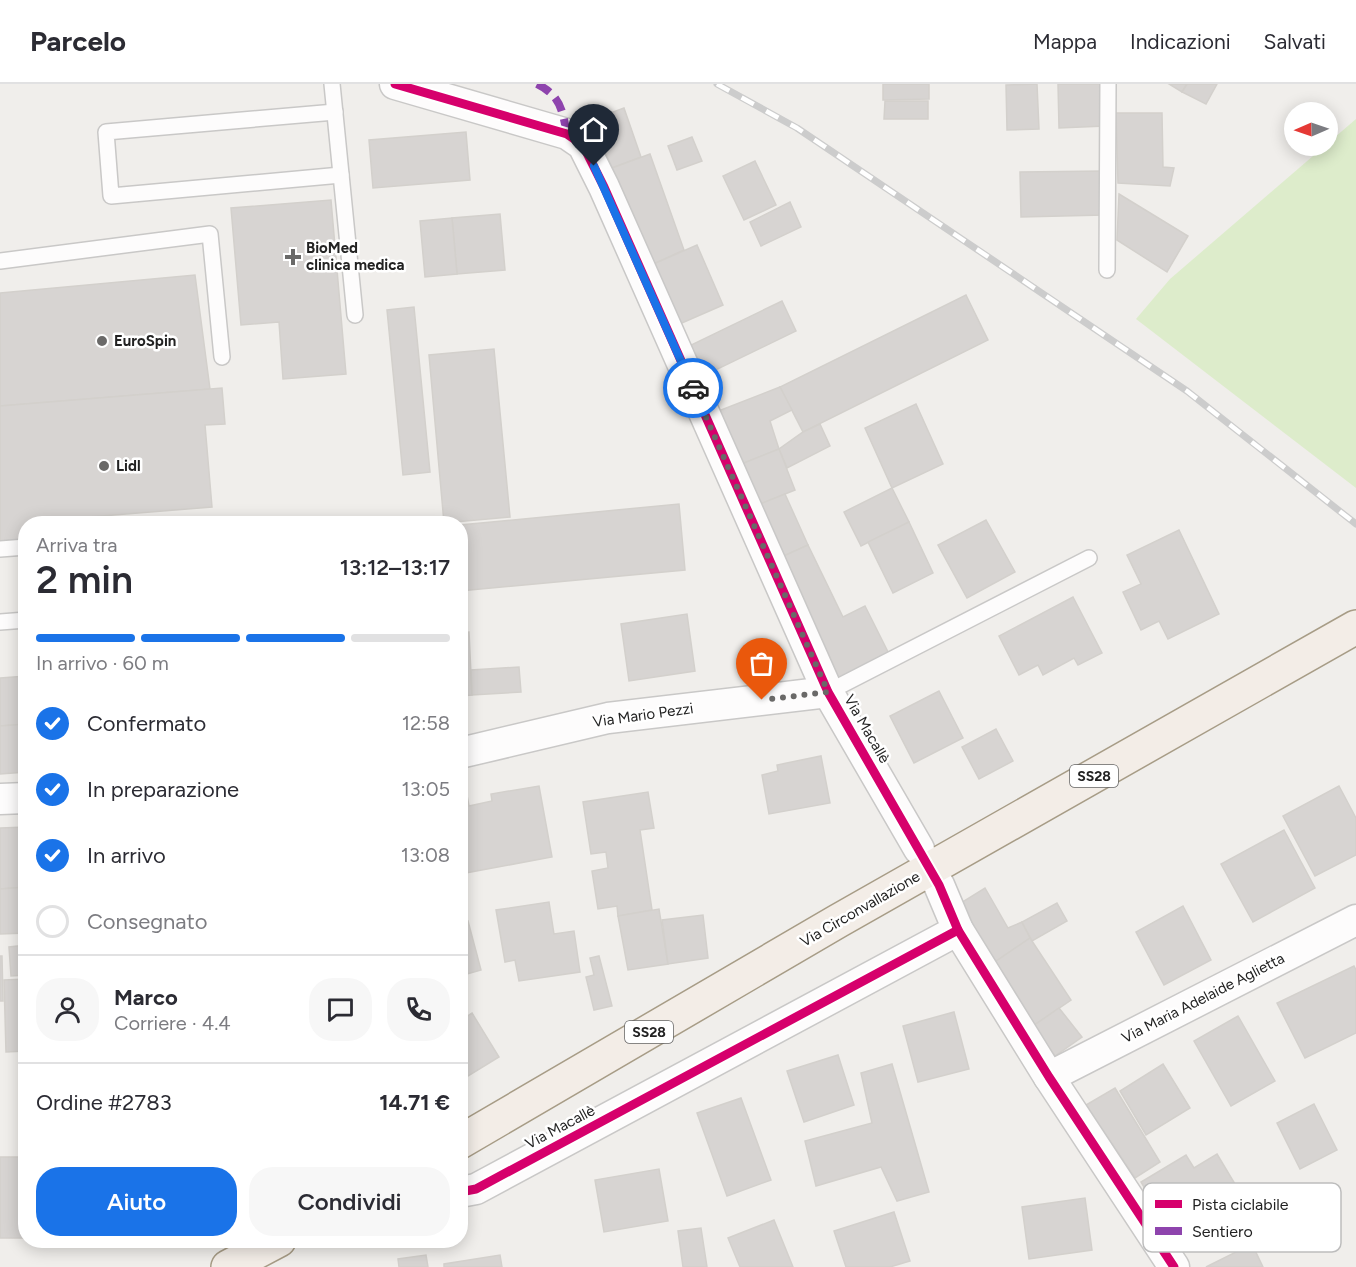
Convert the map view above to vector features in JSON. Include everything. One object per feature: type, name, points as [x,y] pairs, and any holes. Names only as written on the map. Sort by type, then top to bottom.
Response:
[{"type":"main road","name":"Via Circonvallazione","points":[[468,1137],[838,921],[1353,629]]},
{"type":"main road","points":[[228,1267],[264,1248]]},
{"type":"street","name":"Via Macallè","points":[[394,84],[567,134],[583,145],[604,187],[828,692],[919,849]]},
{"type":"street","name":"Via Mario Pezzi","points":[[468,751],[608,718],[828,692]]},
{"type":"street","points":[[0,800],[18,799]]},
{"type":"street","points":[[939,885],[958,930],[1049,1077],[1143,1220]]},
{"type":"street","name":"Via Maria Adelaide Aglietta","points":[[1049,1077],[1356,920]]},
{"type":"street","name":"Via Macallè","points":[[468,1190],[497,1178],[958,930]]},
{"type":"street","points":[[1164,1252],[1174,1267]]},
{"type":"lane","points":[[332,84],[355,315]]},
{"type":"lane","points":[[1107,270],[1108,84]]},
{"type":"lane","points":[[335,112],[106,132],[111,196],[341,175]]},
{"type":"lane","points":[[0,261],[210,234],[222,357]]},
{"type":"lane","points":[[0,549],[18,548]]},
{"type":"lane","points":[[828,692],[1089,558]]},
{"type":"lane","points":[[0,622],[18,621]]},
{"type":"green space","points":[[1356,119],[1356,488],[1136,319],[1170,279],[1313,156],[1338,156],[1338,134]]},
{"type":"building","points":[[883,84],[929,84],[929,99],[883,100]]},
{"type":"building","points":[[1037,84],[1039,129],[1007,130],[1006,85]]},
{"type":"building","points":[[1058,84],[1103,84],[1105,126],[1059,128]]},
{"type":"building","points":[[1169,84],[1187,84],[1182,92]]},
{"type":"building","points":[[1187,84],[1217,84],[1206,104],[1182,92]]},
{"type":"building","points":[[885,101],[928,101],[928,119],[884,119]]},
{"type":"building","points":[[624,108],[641,157],[612,168],[592,120]]},
{"type":"building","points":[[1116,113],[1162,113],[1163,167],[1174,168],[1170,186],[1118,183]]},
{"type":"building","points":[[466,132],[470,180],[373,188],[369,140]]},
{"type":"building","points":[[692,137],[702,161],[677,170],[668,146]]},
{"type":"building","points":[[650,154],[684,250],[649,266],[612,168]]},
{"type":"building","points":[[755,161],[776,205],[744,220],[723,176]]},
{"type":"building","points":[[1103,171],[1104,215],[1021,217],[1020,172]]},
{"type":"building","points":[[1119,194],[1188,236],[1167,272],[1117,240]]},
{"type":"building","points":[[331,200],[346,374],[283,379],[279,322],[241,325],[231,208]]},
{"type":"building","points":[[790,202],[801,227],[761,246],[750,222]]},
{"type":"building","points":[[500,214],[505,270],[457,274],[452,218]]},
{"type":"building","points":[[452,218],[457,274],[425,277],[420,221]]},
{"type":"building","points":[[697,245],[723,305],[675,326],[649,266]]},
{"type":"building","name":"EuroSpin","points":[[195,275],[210,389],[0,406],[0,293]]},
{"type":"building","points":[[966,295],[988,340],[803,432],[780,387]]},
{"type":"building","points":[[782,301],[796,331],[701,377],[687,347]]},
{"type":"building","points":[[414,307],[430,472],[403,475],[387,310]]},
{"type":"building","points":[[494,349],[510,517],[468,521],[468,516],[443,516],[429,355]]},
{"type":"building","points":[[780,387],[792,410],[770,421],[779,449],[739,465],[716,412]]},
{"type":"building","name":"Lidl","points":[[222,388],[225,424],[205,425],[212,507],[102,516],[18,516],[18,540],[0,541],[0,406]]},
{"type":"building","points":[[916,404],[943,464],[892,488],[865,428]]},
{"type":"building","points":[[820,424],[830,446],[787,468],[779,449],[803,432]]},
{"type":"building","points":[[779,449],[795,490],[755,506],[739,465]]},
{"type":"building","points":[[892,488],[909,522],[861,546],[844,512]]},
{"type":"building","points":[[785,494],[808,545],[777,559],[755,506]]},
{"type":"building","points":[[679,504],[685,570],[468,590],[468,524]]},
{"type":"building","points":[[986,520],[1015,572],[967,598],[938,545]]},
{"type":"building","points":[[909,522],[933,573],[893,593],[868,542]]},
{"type":"building","points":[[1179,530],[1219,614],[1168,639],[1159,621],[1141,630],[1123,592],[1141,584],[1127,555]]},
{"type":"building","points":[[808,545],[843,617],[865,606],[890,656],[839,681],[777,559]]},
{"type":"building","points":[[1073,597],[1102,653],[1078,665],[1074,658],[1043,675],[1038,665],[1019,675],[999,636]]},
{"type":"building","points":[[687,614],[695,671],[629,681],[621,624]]},
{"type":"building","points":[[468,632],[472,695],[468,695]]},
{"type":"building","points":[[519,667],[521,692],[472,695],[471,670]]},
{"type":"building","points":[[18,677],[18,725],[0,726],[0,678]]},
{"type":"building","points":[[939,691],[963,738],[914,763],[890,716]]},
{"type":"building","points":[[18,725],[18,773],[0,774],[0,726]]},
{"type":"building","points":[[996,729],[1013,761],[979,779],[962,747]]},
{"type":"building","points":[[821,756],[830,803],[769,814],[762,775],[778,771],[777,765]]},
{"type":"building","points":[[539,786],[552,857],[468,873],[468,800],[469,806],[492,801],[491,794]]},
{"type":"building","points":[[1339,786],[1356,818],[1356,855],[1315,876],[1283,816]]},
{"type":"building","points":[[648,792],[654,828],[640,830],[652,910],[618,916],[617,906],[598,909],[592,871],[608,868],[606,852],[591,854],[583,802]]},
{"type":"building","points":[[18,827],[18,888],[0,889],[0,828]]},
{"type":"building","points":[[1284,830],[1315,888],[1253,922],[1221,864]]},
{"type":"building","points":[[18,888],[18,933],[0,934],[0,889]]},
{"type":"building","points":[[985,888],[1008,928],[1022,922],[1030,938],[992,964],[956,906]]},
{"type":"building","points":[[549,902],[554,934],[574,931],[580,972],[519,981],[515,960],[505,962],[496,910]]},
{"type":"building","points":[[1057,903],[1067,921],[1032,941],[1022,922]]},
{"type":"building","points":[[1183,906],[1211,960],[1164,985],[1136,932]]},
{"type":"building","points":[[659,909],[668,964],[628,970],[618,916]]},
{"type":"building","points":[[703,915],[708,958],[668,964],[662,920]]},
{"type":"building","points":[[468,921],[481,970],[468,974]]},
{"type":"building","points":[[1030,938],[1071,1000],[1033,1026],[992,964]]},
{"type":"building","points":[[18,946],[18,976],[11,976],[9,947]]},
{"type":"building","points":[[0,956],[2,956],[3,1001],[0,1001]]},
{"type":"building","points":[[599,956],[612,1006],[594,1010],[586,977],[594,975],[590,958]]},
{"type":"building","points":[[1354,966],[1356,970],[1356,1033],[1305,1058],[1277,1003]]},
{"type":"building","points":[[18,979],[18,1051],[6,1052],[4,980]]},
{"type":"building","points":[[1059,1008],[1082,1037],[1055,1056],[1033,1026]]},
{"type":"building","points":[[954,1012],[969,1069],[918,1082],[903,1026]]},
{"type":"building","points":[[472,1013],[499,1057],[468,1076],[468,1016]]},
{"type":"building","points":[[1238,1016],[1275,1081],[1231,1106],[1194,1041]]},
{"type":"building","points":[[838,1055],[854,1105],[804,1122],[787,1071]]},
{"type":"building","points":[[892,1064],[929,1192],[897,1201],[881,1167],[816,1186],[805,1141],[872,1123],[861,1073]]},
{"type":"building","points":[[1163,1064],[1190,1108],[1146,1135],[1120,1091]]},
{"type":"building","points":[[1115,1088],[1160,1162],[1135,1178],[1086,1105]]},
{"type":"building","points":[[741,1098],[771,1180],[727,1196],[697,1113]]},
{"type":"building","points":[[1314,1104],[1337,1150],[1300,1169],[1277,1123]]},
{"type":"building","points":[[1217,1154],[1234,1183],[1143,1183],[1143,1185],[1141,1182],[1186,1155],[1194,1168]]},
{"type":"building","points":[[0,1157],[18,1157],[18,1238],[0,1238]]},
{"type":"building","points":[[659,1169],[668,1221],[604,1232],[595,1180]]},
{"type":"building","points":[[1085,1198],[1092,1250],[1029,1259],[1022,1207]]},
{"type":"building","points":[[894,1212],[910,1261],[890,1267],[846,1267],[834,1231]]},
{"type":"building","points":[[774,1220],[793,1267],[740,1267],[728,1238]]},
{"type":"building","points":[[701,1228],[707,1267],[683,1267],[678,1231]]},
{"type":"building","points":[[1236,1252],[1256,1252],[1263,1267],[1206,1267]]},
{"type":"building","points":[[426,1255],[428,1267],[399,1267],[398,1259]]},
{"type":"building","points":[[500,1255],[502,1267],[444,1267],[444,1264]]},
{"type":"railway","points":[[717,84],[797,128],[1187,391],[1356,524]]},
{"type":"marked path","points":[[537,84],[556,99],[562,111],[567,134]]},
{"type":"cycle path","points":[[395,84],[567,134],[583,145],[604,187],[828,692],[939,885],[958,930],[1049,1077],[1143,1220]]},
{"type":"cycle path","points":[[468,1190],[476,1189],[958,930]]},
{"type":"cycle path","points":[[1164,1252],[1174,1267]]},
{"type":"way so far","points":[[693,388],[828,692],[762,700]]},
{"type":"place","name":"BioMed clinica medica","points":[[293,257]]},
{"type":"place","name":"EuroSpin","points":[[102,341]]},
{"type":"place","name":"Lidl","points":[[104,466]]},
{"type":"route","points":[[594,166],[693,388]]}]
